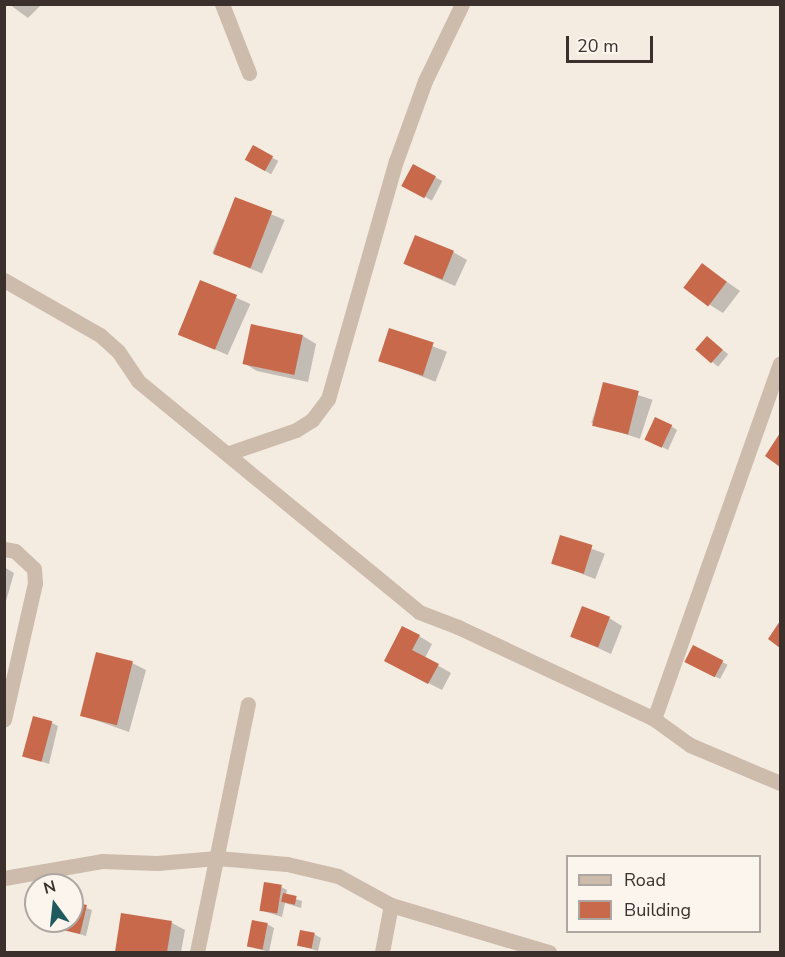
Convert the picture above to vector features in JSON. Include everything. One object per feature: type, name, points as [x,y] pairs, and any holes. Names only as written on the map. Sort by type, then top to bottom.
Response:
[{"type":"street","points":[[222,4],[249,73]]},
{"type":"street","points":[[229,453],[297,430],[312,420],[328,399],[396,161],[425,81],[462,4]]},
{"type":"street","points":[[4,280],[100,335],[118,351],[138,381],[229,453],[419,612],[458,627],[654,719],[690,745],[780,783]]},
{"type":"street","points":[[654,719],[664,680],[780,364]]},
{"type":"street","points":[[4,549],[15,551],[34,569],[34,583],[4,720]]},
{"type":"street","points":[[197,952],[248,704]]},
{"type":"street","points":[[4,878],[102,861],[157,863],[217,858],[287,864],[338,876],[391,905],[549,952]]},
{"type":"street","points":[[382,952],[391,905]]},
{"type":"building","points":[[253,145],[273,156],[265,171],[245,160]]},
{"type":"building","points":[[413,164],[436,176],[424,198],[401,186]]},
{"type":"building","points":[[235,197],[272,211],[250,268],[213,254]]},
{"type":"building","points":[[415,235],[454,251],[442,279],[403,264]]},
{"type":"building","points":[[702,263],[727,282],[708,306],[683,288]]},
{"type":"building","points":[[200,280],[237,295],[215,350],[178,335]]},
{"type":"building","points":[[251,324],[303,335],[294,375],[242,364]]},
{"type":"building","points":[[389,328],[434,343],[423,376],[378,361]]},
{"type":"building","points":[[707,336],[723,350],[711,363],[695,350]]},
{"type":"building","points":[[603,382],[639,391],[628,435],[592,426]]},
{"type":"building","points":[[655,417],[672,425],[662,448],[644,440]]},
{"type":"building","points":[[780,433],[780,467],[765,456]]},
{"type":"building","points":[[560,535],[593,545],[584,574],[551,564]]},
{"type":"building","points":[[582,606],[610,617],[598,648],[570,637]]},
{"type":"building","points":[[780,621],[780,648],[768,639]]},
{"type":"building","points":[[402,626],[420,635],[412,650],[439,664],[428,684],[384,661]]},
{"type":"building","points":[[693,645],[723,660],[715,677],[684,662]]},
{"type":"building","points":[[96,652],[133,661],[117,725],[80,716]]},
{"type":"building","points":[[33,716],[52,721],[41,762],[22,757]]},
{"type":"building","points":[[264,882],[282,885],[277,913],[259,911]]},
{"type":"building","points":[[283,893],[297,896],[295,905],[281,902]]},
{"type":"building","points":[[121,913],[172,921],[167,952],[115,952]]},
{"type":"building","points":[[252,920],[268,923],[263,950],[247,947]]},
{"type":"building","points":[[300,930],[315,933],[312,949],[297,946]]}]
